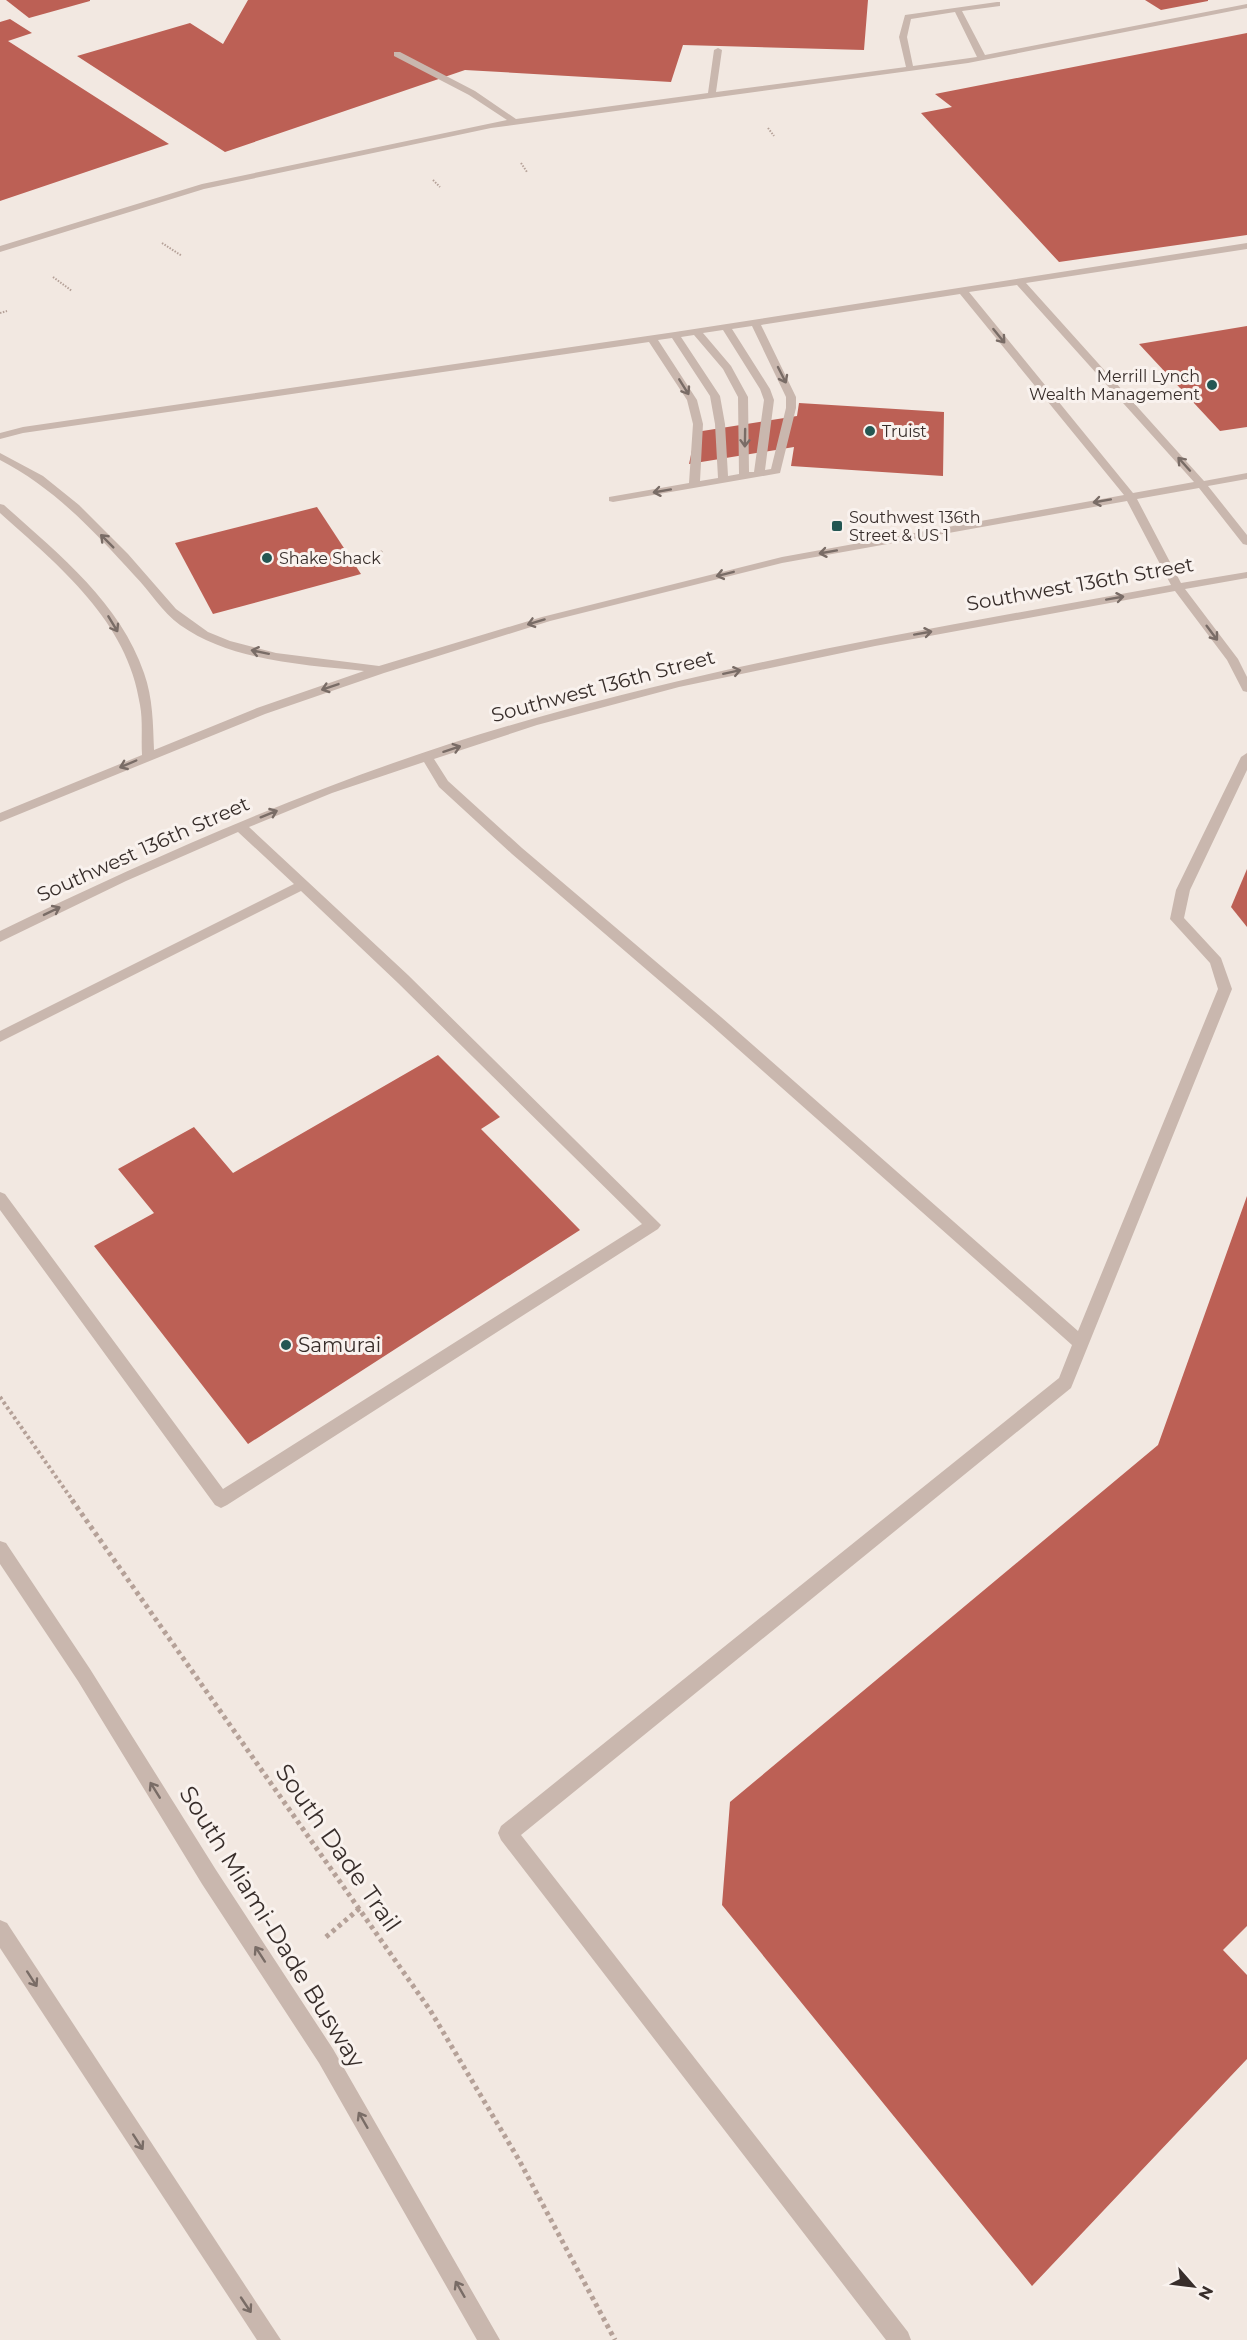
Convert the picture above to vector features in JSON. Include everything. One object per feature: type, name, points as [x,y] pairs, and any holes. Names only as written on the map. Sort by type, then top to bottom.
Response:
[{"type":"street","points":[[910,69],[903,37],[908,17],[997,4]]},
{"type":"street","points":[[0,249],[133,207],[237,179],[399,143],[515,122],[982,58],[1247,6]]},
{"type":"street","points":[[957,9],[982,58]]},
{"type":"street","points":[[712,95],[718,50]]},
{"type":"street","points":[[397,54],[472,93],[515,122]]},
{"type":"street","points":[[1230,237],[1243,247]]},
{"type":"street","points":[[0,436],[23,430],[652,339],[1243,247]]},
{"type":"street","points":[[1131,252],[1139,263]]},
{"type":"street","points":[[1019,281],[1201,484],[1247,542]]},
{"type":"street","points":[[962,290],[1130,496],[1177,586],[1232,659],[1247,688]]},
{"type":"street","points":[[613,499],[776,471],[791,408],[788,387],[755,322]]},
{"type":"street","points":[[726,327],[765,389],[769,400],[759,474]]},
{"type":"street","points":[[697,332],[726,368],[743,397],[744,477]]},
{"type":"street","points":[[675,335],[715,396],[720,424],[723,480]]},
{"type":"street","points":[[652,339],[692,400],[698,424],[694,485]]},
{"type":"street","points":[[0,456],[24,466],[70,503],[140,574],[163,603],[186,624],[218,641],[251,650],[329,664],[380,670]]},
{"type":"street","points":[[0,818],[148,755],[261,711],[380,670],[546,619],[782,560],[1247,476]]},
{"type":"street","points":[[0,507],[87,588],[113,622],[140,681],[146,704],[148,755]]},
{"type":"street","name":"Southwest 136th Street","points":[[0,937],[121,878],[328,790],[533,723],[678,683],[875,642],[1247,574]]},
{"type":"street","points":[[427,757],[442,784],[716,1021],[1082,1344]]},
{"type":"street","points":[[900,2340],[508,1833],[1065,1383],[1225,989],[1216,961],[1177,919],[1183,890],[1247,757]]},
{"type":"street","points":[[0,1198],[221,1500],[653,1225],[403,979],[240,826]]},
{"type":"street","points":[[0,1037],[303,885]]},
{"type":"street","name":"South Miami-Dade Busway","points":[[0,1549],[84,1674],[209,1877],[326,2056],[489,2340]]},
{"type":"street","points":[[0,1930],[270,2340]]},
{"type":"path","points":[[154,238],[182,256]]},
{"type":"path","points":[[50,275],[72,291]]},
{"type":"path","points":[[0,313],[7,311]]},
{"type":"path","points":[[368,566],[381,551]]},
{"type":"path","name":"South Dade Trail","points":[[0,1397],[430,2010],[519,2160],[615,2340]]},
{"type":"path","points":[[326,1937],[360,1908]]},
{"type":"building","points":[[6,0],[90,0],[90,1],[29,18]]},
{"type":"building","points":[[248,0],[868,0],[864,50],[683,45],[671,82],[465,70],[225,152],[77,56],[190,23],[223,44]]},
{"type":"building","points":[[1145,0],[1208,0],[1208,1],[1161,10]]},
{"type":"building","points":[[10,19],[32,33],[8,41],[169,144],[0,201],[0,22]]},
{"type":"building","points":[[1247,33],[1247,235],[1059,262],[921,113],[952,107],[935,94]]},
{"type":"building","name":"Merrill Lynch Wealth Management","points":[[1247,326],[1247,427],[1220,431],[1139,344]]},
{"type":"building","name":"Truist","points":[[799,403],[944,412],[943,476],[791,466],[794,447],[689,464],[696,432],[797,416]]},
{"type":"building","name":"Shake Shack","points":[[317,507],[361,574],[213,614],[175,543]]},
{"type":"building","points":[[1247,869],[1247,927],[1231,907]]},
{"type":"building","name":"Samurai","points":[[438,1055],[500,1117],[481,1129],[580,1230],[248,1444],[94,1246],[154,1213],[118,1169],[194,1127],[233,1173]]},
{"type":"building","points":[[1247,1196],[1247,1926],[1223,1950],[1247,1975],[1247,2059],[1032,2286],[722,1905],[730,1802],[1158,1445]]},
{"type":"place","name":"Merrill Lynch Wealth Management","points":[[1212,385]]},
{"type":"place","name":"Truist","points":[[870,431]]},
{"type":"place","name":"Southwest 136th Street & US 1","points":[[837,526]]},
{"type":"place","name":"Shake Shack","points":[[267,558]]},
{"type":"place","name":"Samurai","points":[[286,1345]]}]
